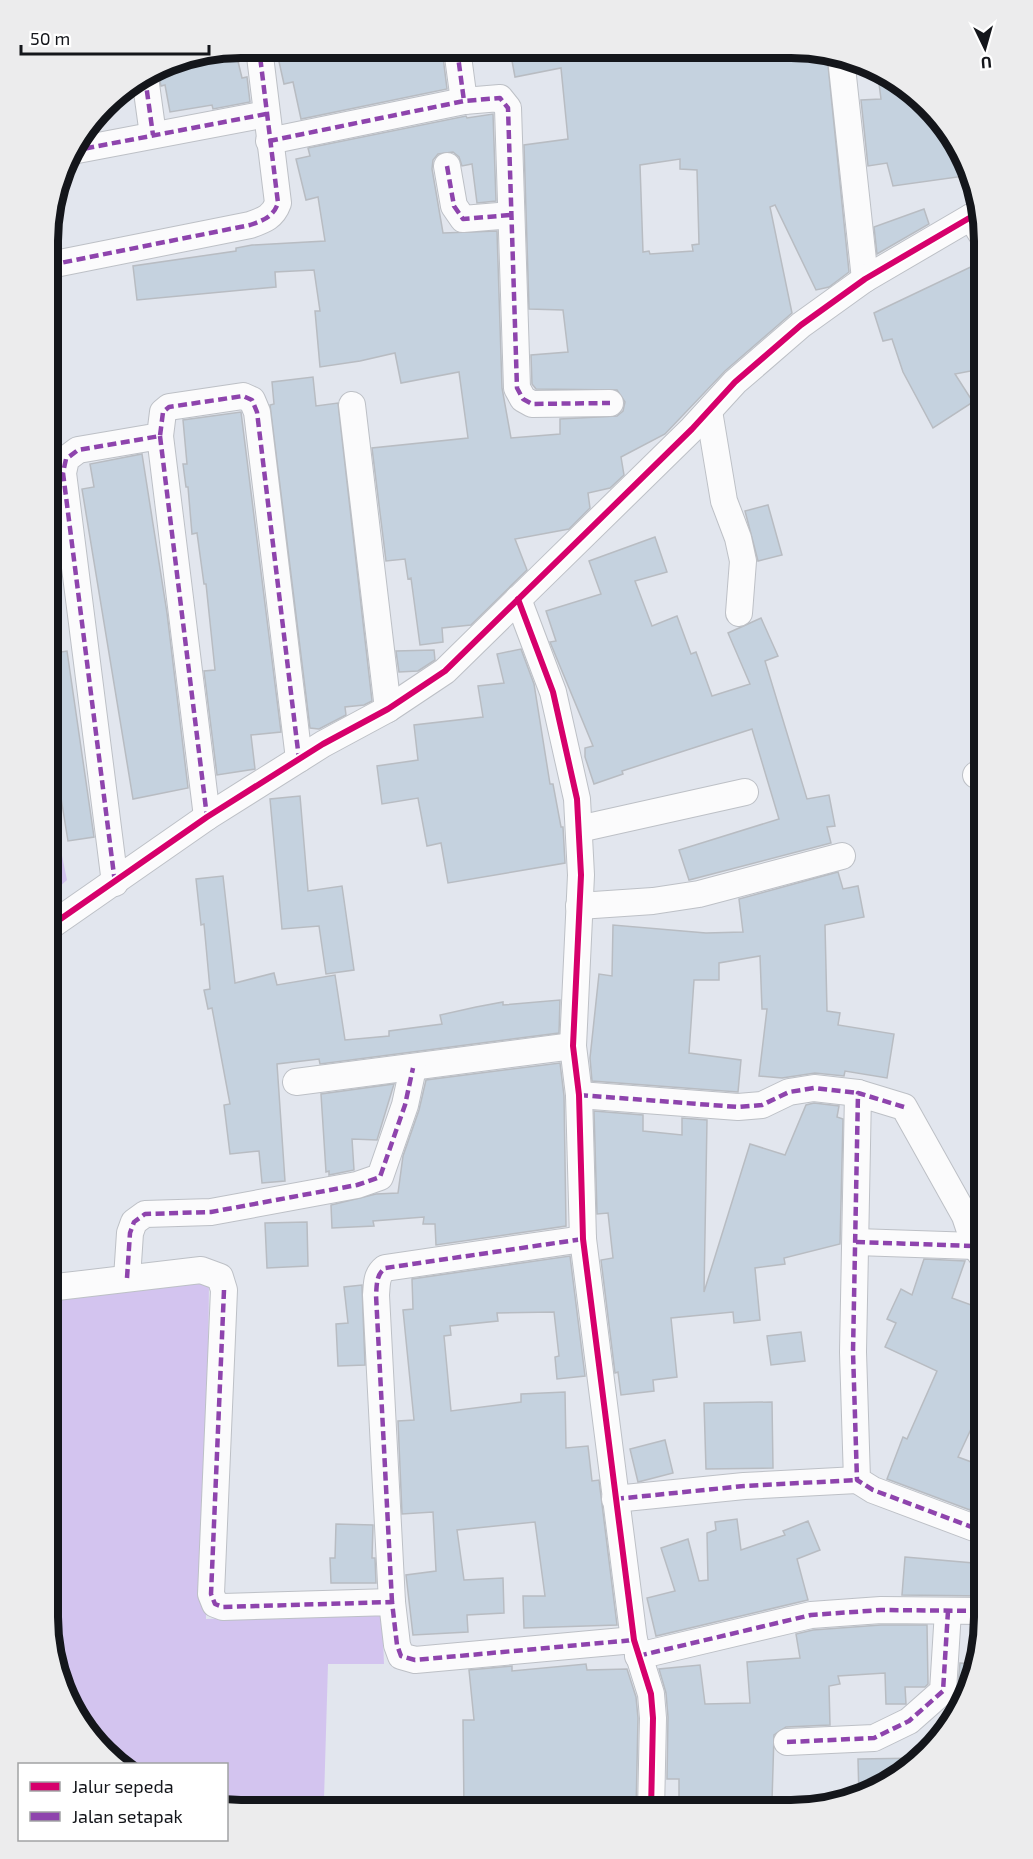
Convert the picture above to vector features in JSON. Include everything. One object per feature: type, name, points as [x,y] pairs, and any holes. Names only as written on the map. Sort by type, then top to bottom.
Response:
[{"type":"street","points":[[58,263],[250,225],[268,219],[275,212],[278,202],[260,58]]},
{"type":"street","points":[[458,58],[464,101]]},
{"type":"street","points":[[843,66],[865,279]]},
{"type":"street","points":[[146,85],[153,135]]},
{"type":"street","points":[[269,141],[464,101],[500,98],[505,101],[508,108],[518,388],[523,399],[532,404],[610,403]]},
{"type":"street","points":[[84,149],[266,114]]},
{"type":"street","points":[[447,166],[454,206],[463,219],[512,215]]},
{"type":"street","points":[[58,921],[207,818],[299,759],[388,709],[445,671],[709,411],[735,382],[801,325],[865,279],[973,216]]},
{"type":"street","points":[[207,818],[160,436],[163,412],[169,407],[243,396],[252,400],[255,406],[299,759]]},
{"type":"street","points":[[352,405],[388,709]]},
{"type":"street","points":[[709,411],[724,501],[738,538],[743,561],[739,613]]},
{"type":"street","points":[[115,883],[63,473],[66,459],[78,450],[160,436]]},
{"type":"street","points":[[518,598],[553,692],[577,799],[579,906],[573,1046],[579,1095],[583,1239],[636,1648],[651,1694],[653,1718],[651,1800]]},
{"type":"street","points":[[579,829],[745,792]]},
{"type":"street","points":[[579,906],[653,901],[699,894],[842,856]]},
{"type":"street","points":[[296,1082],[573,1046]]},
{"type":"street","points":[[127,1278],[130,1233],[134,1222],[145,1214],[211,1212],[357,1185],[380,1177],[402,1116],[413,1068]]},
{"type":"street","points":[[579,1095],[738,1107],[762,1105],[789,1092],[814,1088],[858,1094],[904,1107],[965,1216],[974,1238]]},
{"type":"street","points":[[857,1480],[853,1353],[858,1094]]},
{"type":"street","points":[[583,1239],[385,1268],[377,1279],[392,1602],[396,1645],[401,1656],[415,1660],[636,1648],[811,1615],[881,1610],[974,1611]]},
{"type":"street","points":[[856,1242],[974,1252]]},
{"type":"street","points":[[58,1287],[201,1270],[220,1277],[224,1290],[212,1594],[215,1604],[223,1607],[392,1602]]},
{"type":"street","points":[[615,1499],[744,1486],[857,1480],[873,1490],[974,1528]]},
{"type":"street","points":[[787,1742],[874,1738],[909,1721],[943,1691],[948,1611]]},
{"type":"shaded area","points":[[58,836],[67,880],[58,888]]},
{"type":"shaded area","points":[[209,1277],[206,1619],[382,1613],[384,1664],[328,1664],[324,1799],[228,1799],[228,1763],[130,1763],[96,1729],[77,1698],[62,1653],[58,1617],[58,1296]]},
{"type":"building","points":[[237,58],[242,78],[247,77],[250,102],[213,109],[212,105],[170,112],[165,85],[161,86],[159,78],[183,68],[206,62]]},
{"type":"building","points":[[278,58],[443,58],[447,89],[301,119],[293,82],[284,84]]},
{"type":"building","points":[[511,58],[673,58],[673,60],[688,58],[689,60],[791,58],[828,62],[849,272],[829,287],[816,290],[775,205],[770,207],[792,313],[725,371],[665,434],[621,457],[624,475],[610,488],[588,493],[590,508],[569,529],[515,539],[527,570],[471,625],[442,628],[443,642],[420,645],[411,578],[408,579],[405,559],[386,561],[372,448],[468,438],[459,372],[401,383],[395,353],[320,367],[315,311],[320,311],[314,270],[275,272],[276,287],[137,300],[133,266],[236,251],[236,248],[252,245],[325,241],[318,197],[306,200],[296,159],[310,156],[308,148],[466,116],[467,118],[493,114],[496,201],[477,203],[472,164],[462,166],[459,157],[453,152],[438,154],[433,160],[432,169],[443,233],[497,231],[502,388],[511,438],[560,434],[560,419],[617,416],[623,411],[625,402],[617,390],[536,389],[532,384],[531,355],[568,352],[563,310],[529,309],[524,145],[568,139],[561,68],[515,77]],"holes":[[[680,159],[680,169],[697,170],[699,244],[692,245],[693,251],[650,254],[649,251],[643,252],[640,165]]]},
{"type":"building","points":[[879,81],[912,104],[929,121],[944,140],[962,176],[893,186],[887,163],[868,166],[861,100],[881,99]]},
{"type":"building","points":[[924,209],[929,224],[877,254],[874,227]]},
{"type":"building","points":[[974,265],[974,370],[955,374],[973,402],[933,428],[903,372],[892,339],[883,341],[874,313]]},
{"type":"building","points":[[313,377],[316,406],[338,403],[372,701],[364,705],[345,707],[346,715],[319,729],[310,728],[270,405],[274,404],[272,382]]},
{"type":"building","points":[[241,412],[281,732],[251,735],[255,769],[217,775],[204,671],[215,670],[206,584],[204,584],[197,533],[192,534],[188,487],[186,487],[183,464],[187,464],[183,420]]},
{"type":"building","points":[[142,454],[167,613],[188,788],[133,799],[82,489],[94,487],[90,464]]},
{"type":"building","points":[[768,505],[782,555],[758,561],[745,511]]},
{"type":"building","points":[[655,537],[667,572],[635,581],[652,626],[677,616],[691,654],[696,652],[712,696],[750,684],[728,633],[761,618],[778,656],[765,661],[807,799],[829,795],[835,826],[827,827],[831,843],[689,880],[679,850],[779,819],[752,729],[622,771],[623,774],[594,784],[585,757],[585,748],[593,746],[550,642],[556,641],[546,611],[601,594],[589,561]]},
{"type":"building","points":[[521,649],[534,684],[550,784],[553,784],[561,827],[563,827],[565,863],[448,883],[441,843],[427,846],[418,798],[382,804],[377,766],[418,760],[414,725],[483,717],[478,686],[504,683],[497,654]]},
{"type":"building","points":[[434,650],[435,660],[418,671],[399,672],[396,651]]},
{"type":"building","points":[[67,651],[94,837],[68,841],[58,779],[58,652]]},
{"type":"building","points":[[300,796],[308,891],[342,886],[354,970],[326,974],[319,926],[282,929],[270,799]]},
{"type":"building","points":[[838,872],[843,889],[858,886],[864,917],[825,925],[827,1011],[840,1013],[838,1025],[894,1034],[887,1078],[845,1071],[844,1076],[815,1073],[782,1078],[759,1076],[767,1009],[762,1009],[760,956],[719,963],[719,980],[694,980],[689,1053],[741,1060],[738,1092],[592,1081],[590,1058],[599,974],[612,976],[613,925],[706,933],[743,932],[739,899]]},
{"type":"building","points":[[223,876],[235,983],[274,973],[277,985],[335,975],[345,1040],[389,1036],[389,1031],[442,1024],[440,1015],[476,1007],[503,1002],[503,1005],[560,1000],[559,1033],[320,1064],[319,1059],[277,1064],[285,1181],[262,1183],[259,1151],[230,1154],[224,1105],[230,1104],[212,1008],[208,1009],[204,990],[210,989],[204,924],[201,925],[196,879]]},
{"type":"building","points":[[560,1063],[564,1096],[566,1226],[436,1245],[435,1224],[423,1224],[424,1217],[373,1221],[374,1226],[332,1228],[331,1205],[376,1194],[398,1193],[403,1156],[419,1110],[426,1080]]},
{"type":"building","points":[[394,1084],[377,1140],[352,1139],[354,1170],[329,1175],[329,1171],[326,1172],[321,1094]]},
{"type":"building","points":[[814,1103],[839,1106],[837,1117],[843,1119],[840,1244],[784,1258],[785,1264],[755,1268],[760,1320],[734,1323],[733,1312],[671,1318],[677,1377],[653,1380],[654,1391],[621,1395],[618,1372],[615,1373],[601,1260],[613,1258],[608,1213],[597,1214],[594,1111],[643,1115],[643,1131],[682,1135],[682,1118],[707,1120],[704,1292],[750,1144],[785,1155],[806,1105]]},
{"type":"building","points":[[307,1222],[308,1266],[267,1268],[265,1223]]},
{"type":"building","points":[[570,1256],[585,1376],[557,1379],[555,1357],[559,1356],[554,1312],[497,1313],[498,1321],[450,1326],[451,1335],[444,1336],[451,1411],[521,1402],[521,1394],[565,1392],[566,1448],[588,1446],[592,1481],[599,1480],[617,1625],[524,1628],[523,1596],[545,1596],[535,1522],[457,1530],[464,1580],[503,1578],[504,1613],[467,1615],[468,1632],[413,1635],[406,1575],[436,1571],[433,1512],[402,1514],[398,1421],[414,1420],[403,1310],[413,1309],[412,1279]]},
{"type":"building","points":[[924,1259],[965,1261],[952,1298],[974,1306],[974,1423],[958,1457],[974,1463],[974,1499],[970,1510],[887,1479],[903,1437],[907,1439],[937,1371],[885,1347],[896,1323],[887,1319],[901,1289],[912,1295]]},
{"type":"building","points":[[362,1285],[365,1365],[338,1366],[336,1324],[348,1323],[344,1287]]},
{"type":"building","points":[[801,1332],[805,1361],[771,1365],[767,1336]]},
{"type":"building","points":[[772,1402],[773,1468],[706,1469],[704,1403]]},
{"type":"building","points":[[665,1440],[673,1473],[638,1482],[630,1449]]},
{"type":"building","points":[[737,1519],[741,1550],[785,1535],[783,1531],[808,1521],[820,1550],[797,1559],[808,1600],[656,1636],[647,1598],[675,1591],[661,1548],[688,1539],[699,1581],[708,1580],[707,1533],[716,1530],[715,1522]]},
{"type":"building","points":[[336,1524],[373,1525],[372,1558],[375,1558],[376,1583],[331,1583],[330,1558],[335,1558]]},
{"type":"building","points":[[905,1557],[974,1563],[974,1596],[902,1595]]},
{"type":"building","points":[[881,1625],[927,1625],[928,1684],[925,1687],[905,1687],[906,1704],[886,1704],[885,1673],[838,1676],[840,1684],[829,1686],[830,1725],[786,1727],[774,1735],[772,1800],[734,1798],[734,1800],[679,1800],[679,1779],[667,1779],[668,1717],[666,1693],[659,1669],[700,1665],[705,1704],[750,1703],[747,1662],[800,1658],[796,1634],[813,1630]]},
{"type":"building","points":[[960,1663],[968,1663],[961,1686],[958,1686]]},
{"type":"building","points":[[586,1664],[587,1670],[627,1669],[636,1697],[638,1718],[636,1800],[464,1800],[463,1720],[474,1720],[469,1670],[512,1666],[512,1671]]},
{"type":"building","points":[[908,1758],[893,1770],[859,1787],[858,1759]]},
{"type":"marked path","points":[[58,263],[250,225],[271,215],[278,203],[260,58]]},
{"type":"marked path","points":[[458,58],[464,101]]},
{"type":"marked path","points":[[146,85],[153,135]]},
{"type":"marked path","points":[[269,141],[464,101],[500,98],[508,108],[517,388],[523,399],[532,404],[610,403]]},
{"type":"marked path","points":[[84,149],[266,114]]},
{"type":"marked path","points":[[447,166],[454,206],[463,219],[511,215]]},
{"type":"marked path","points":[[971,217],[973,220]]},
{"type":"marked path","points":[[115,883],[63,473],[66,459],[78,450],[160,436],[163,412],[169,407],[243,396],[252,400],[257,412],[299,759]]},
{"type":"marked path","points":[[160,436],[207,817]]},
{"type":"marked path","points":[[127,1278],[130,1233],[134,1222],[145,1214],[211,1212],[357,1185],[380,1177],[405,1105],[413,1068]]},
{"type":"marked path","points":[[579,1095],[738,1107],[762,1105],[789,1092],[814,1088],[858,1093]]},
{"type":"marked path","points":[[904,1107],[858,1093],[853,1352],[857,1480],[873,1490],[974,1528]]},
{"type":"marked path","points":[[392,1602],[376,1295],[380,1274],[385,1268],[583,1239]]},
{"type":"marked path","points":[[856,1242],[974,1246]]},
{"type":"marked path","points":[[224,1290],[211,1594],[215,1604],[223,1607],[392,1602],[397,1645],[401,1656],[415,1660],[634,1640]]},
{"type":"marked path","points":[[615,1499],[744,1486],[857,1480]]},
{"type":"marked path","points":[[638,1656],[811,1615],[881,1610],[974,1611]]},
{"type":"marked path","points":[[787,1742],[874,1738],[909,1721],[943,1691],[948,1611]]},
{"type":"cycle path","points":[[58,921],[207,817],[323,744],[388,709],[445,671],[692,429],[735,382],[801,325],[865,279],[973,216]]},
{"type":"cycle path","points":[[518,599],[553,692],[577,799],[581,875],[573,1046],[579,1095],[583,1239],[634,1640],[651,1694],[653,1718],[651,1800]]}]
